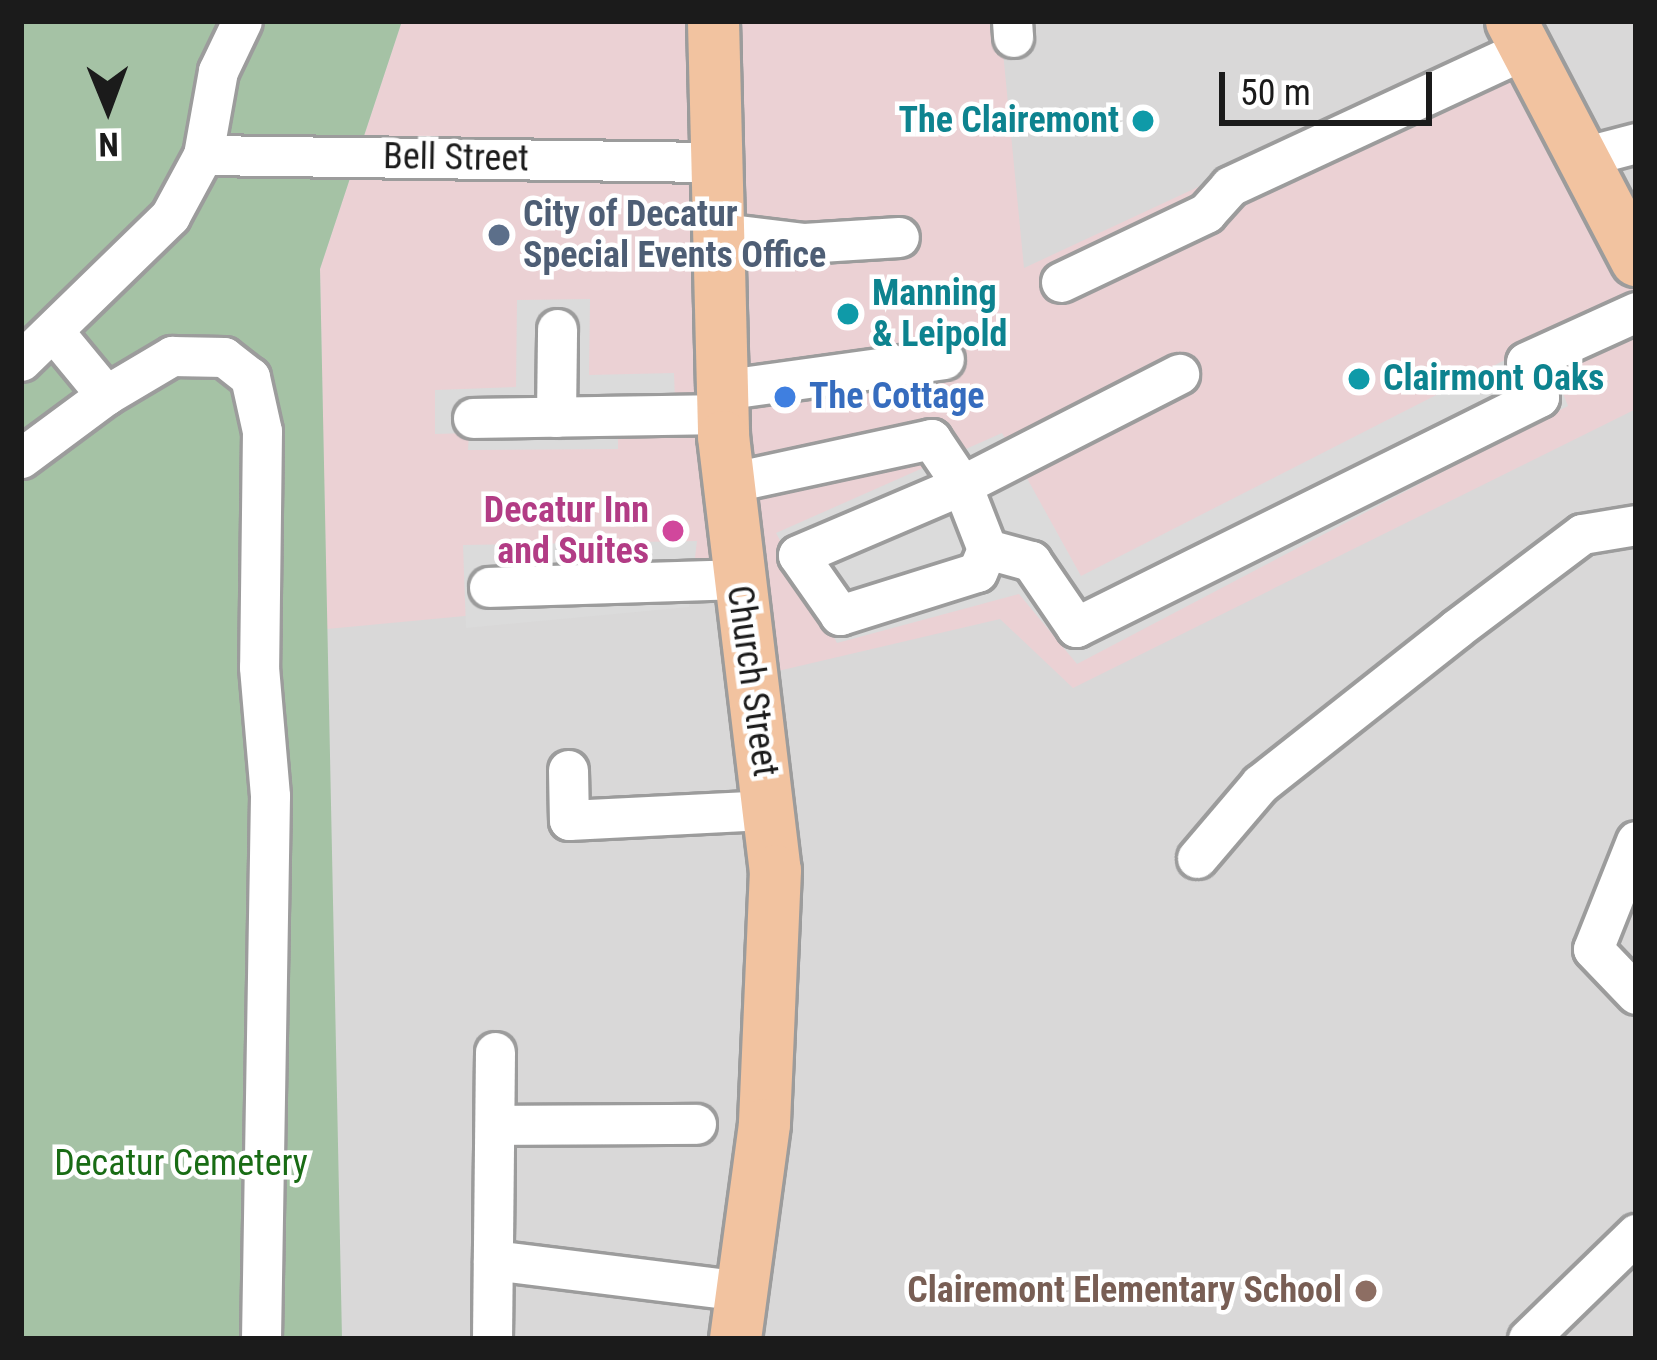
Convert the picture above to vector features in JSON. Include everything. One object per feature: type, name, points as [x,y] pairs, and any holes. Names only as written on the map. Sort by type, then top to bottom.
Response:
[{"type":"main road","name":"Church Street","points":[[713,21],[710,162],[722,402],[738,579],[769,810],[754,1124],[739,1315]]},
{"type":"main road","points":[[1518,35],[1579,158],[1627,226]]},
{"type":"street","points":[[21,361],[170,216],[202,154],[218,71],[242,21]]},
{"type":"street","points":[[1061,282],[1206,213],[1230,186],[1518,35]]},
{"type":"street","points":[[1579,158],[1636,143]]},
{"type":"street","name":"Bell Street","points":[[202,154],[710,162]]},
{"type":"street","points":[[714,232],[805,243],[899,237]]},
{"type":"street","points":[[987,549],[1031,561],[1076,628],[1539,397],[1526,362],[1636,312]]},
{"type":"street","points":[[556,417],[557,329]]},
{"type":"street","points":[[54,332],[106,395]]},
{"type":"street","points":[[21,458],[106,395],[172,356],[224,357],[250,377],[262,431],[259,667],[270,796],[261,1339]]},
{"type":"street","points":[[473,418],[556,417],[722,402],[944,359]]},
{"type":"street","points":[[728,483],[931,439],[962,485],[987,549],[977,572],[840,615],[798,555],[962,485],[1179,374]]},
{"type":"street","points":[[1197,858],[1260,784],[1456,629],[1582,535],[1636,525]]},
{"type":"street","points":[[488,587],[738,579]]},
{"type":"street","points":[[568,770],[569,835],[769,810]]},
{"type":"street","points":[[1636,841],[1626,885],[1593,949],[1636,994]]},
{"type":"street","points":[[492,1339],[496,1052]]},
{"type":"street","points":[[495,1125],[696,1124]]},
{"type":"street","points":[[1528,1339],[1636,1234]]},
{"type":"street","points":[[493,1260],[739,1315]]},
{"type":"shaded area","points":[[21,21],[1636,21],[1636,1339],[21,1339]]},
{"type":"shaded area","points":[[402,21],[1000,21],[1024,268],[1522,36],[1636,229],[1636,409],[1073,688],[1000,619],[748,678],[731,591],[327,629],[320,269]]},
{"type":"shaded area","points":[[590,299],[589,375],[674,373],[676,428],[618,429],[618,449],[468,450],[469,433],[435,434],[435,390],[516,387],[517,300]]},
{"type":"shaded area","points":[[1542,341],[1568,406],[1077,664],[1019,594],[837,643],[776,533],[1002,433],[1081,576]]},
{"type":"shaded area","points":[[697,541],[689,607],[466,628],[463,545]]},
{"type":"green space","name":"Decatur Cemetery","points":[[21,21],[402,21],[320,269],[342,1339],[21,1339]]},
{"type":"place","name":"The Clairemont","points":[[1143,121]]},
{"type":"place","name":"City of Decatur Special Events Office","points":[[499,235]]},
{"type":"place","name":"Manning & Leipold","points":[[848,314]]},
{"type":"place","name":"Clairmont Oaks","points":[[1359,379]]},
{"type":"place","name":"The Cottage","points":[[785,397]]},
{"type":"place","name":"Decatur Inn and Suites","points":[[673,531]]},
{"type":"place","name":"Clairemont Elementary School","points":[[1366,1291]]}]
